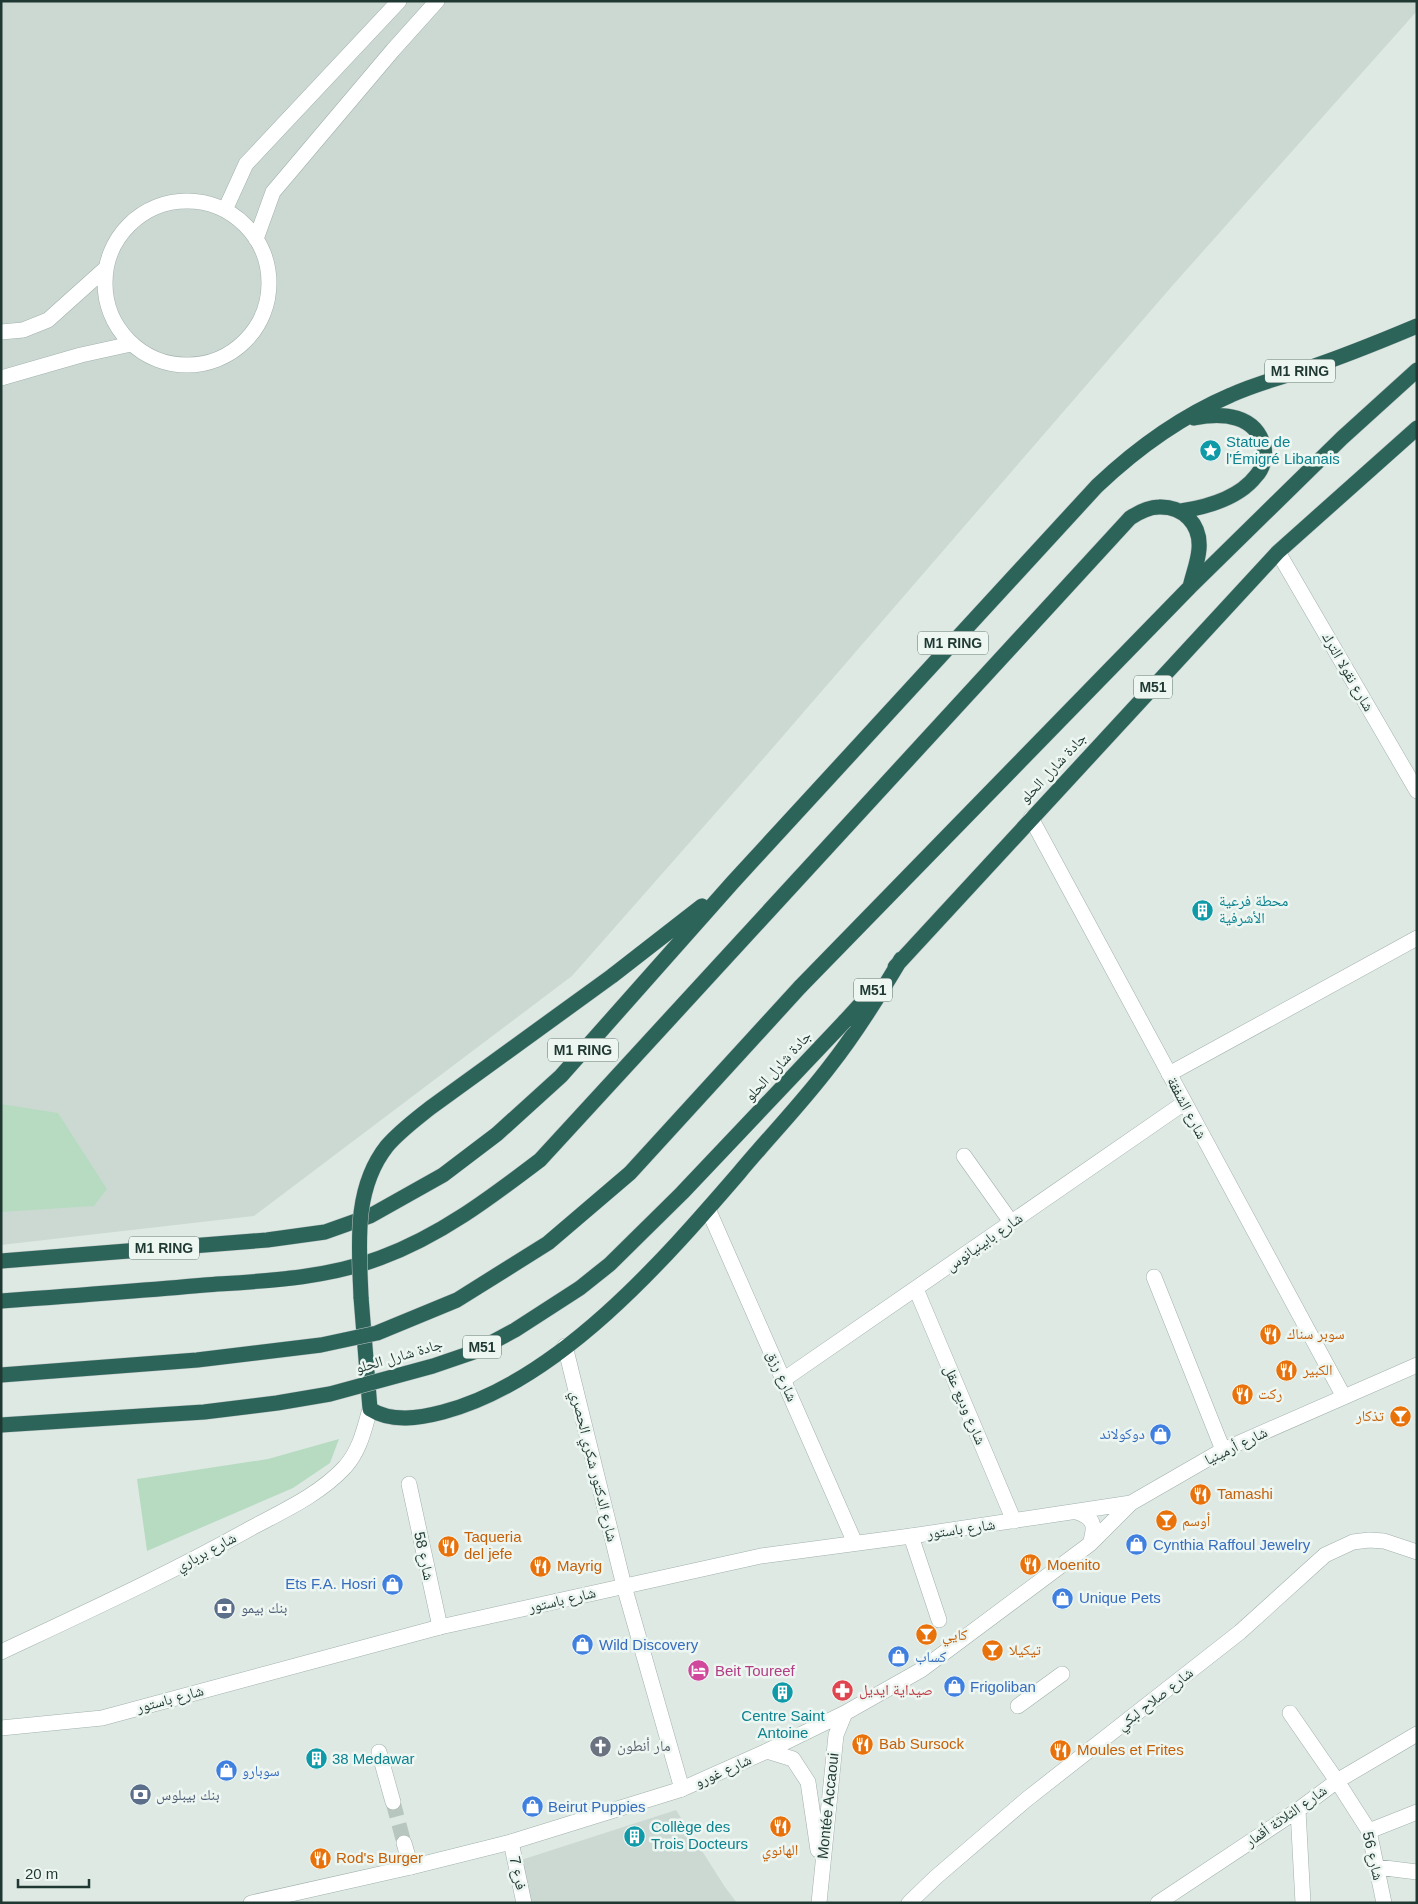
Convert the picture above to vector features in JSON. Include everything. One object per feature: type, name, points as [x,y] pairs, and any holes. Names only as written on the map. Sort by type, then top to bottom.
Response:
[{"type":"highway","name":"M1 RING","points":[[1,1261],[267,1240],[325,1232],[370,1216],[412,1194],[442,1175],[497,1134],[561,1076],[733,882],[1097,486],[1119,465],[1185,419],[1229,395],[1380,342],[1417,326]]},
{"type":"highway","name":"جادة شارل الحلو","points":[[1,1375],[196,1360],[321,1345],[377,1333],[457,1300],[548,1243],[630,1173],[800,987],[1190,587],[1342,438],[1417,370]]},
{"type":"highway","points":[[1,1301],[273,1280],[335,1271],[380,1258],[435,1233],[484,1203],[540,1160],[1119,528],[1130,518],[1144,510],[1159,507],[1180,511],[1212,504],[1230,497],[1256,477],[1263,466],[1265,450],[1256,429],[1246,421],[1224,416],[1201,416],[1185,419]]},
{"type":"highway","name":"جادة شارل الحلو","points":[[1,1425],[204,1412],[330,1394],[432,1366],[474,1352],[515,1330],[580,1288],[610,1264],[682,1193],[901,960],[1278,552],[1417,428]]},
{"type":"highway","points":[[1180,511],[1195,525],[1199,538],[1198,559],[1190,587]]},
{"type":"highway","points":[[733,882],[612,976],[430,1108],[403,1130],[376,1162],[369,1176],[358,1238],[370,1409],[378,1414],[397,1418],[425,1417],[464,1407],[518,1381],[594,1324],[644,1278],[708,1209],[830,1067],[866,1016],[901,960]]},
{"type":"street","points":[[225,210],[246,164],[399,1]]},
{"type":"street","points":[[256,239],[273,192],[437,1]]},
{"type":"street","points":[[198,202],[225,210],[242,222],[256,239],[264,256],[269,275],[268,294],[262,316],[250,336],[230,353],[205,364],[178,365],[153,358],[131,344],[114,322],[105,295],[106,268],[113,246],[126,228],[144,213],[170,203],[198,202]]},
{"type":"street","points":[[1,332],[23,330],[48,320],[106,268]]},
{"type":"street","points":[[1,378],[81,355],[131,344]]},
{"type":"street","name":"شارع نقولا الترك","points":[[1278,552],[1417,791]]},
{"type":"street","name":"شارع الشفقة","points":[[1031,818],[1344,1397]]},
{"type":"street","points":[[1169,1074],[1417,938]]},
{"type":"street","name":"شارع بابينيانوس","points":[[784,1380],[1184,1102]]},
{"type":"street","points":[[964,1156],[1012,1222]]},
{"type":"street","name":"شارع رزق","points":[[708,1209],[855,1543]]},
{"type":"street","points":[[1154,1277],[1223,1450]]},
{"type":"street","name":"شارع وديع عقل","points":[[916,1289],[1014,1521]]},
{"type":"street","name":"شارع الدكتور شكري الحصري","points":[[565,1346],[624,1586],[682,1789]]},
{"type":"street","name":"شارع أرمينيا","points":[[1131,1503],[1223,1450],[1417,1365]]},
{"type":"street","name":"شارع برباري","points":[[1,1652],[202,1556],[304,1499],[334,1478],[354,1456],[360,1444],[370,1409]]},
{"type":"street","name":"شارع 58","points":[[409,1484],[440,1627]]},
{"type":"street","name":"شارع باستور","points":[[1,1728],[102,1718],[440,1627],[761,1556],[1131,1503]]},
{"type":"street","name":"شارع غورو","points":[[250,1903],[411,1867],[511,1842],[682,1789],[767,1751],[845,1713],[921,1670],[1090,1544],[1131,1503]]},
{"type":"street","points":[[1077,1512],[1086,1516],[1092,1522],[1094,1531],[1090,1544]]},
{"type":"street","points":[[911,1536],[939,1620]]},
{"type":"street","name":"شارع صلاح لبكي","points":[[909,1903],[936,1877],[1027,1799],[1240,1632],[1325,1555],[1353,1542],[1369,1540],[1384,1541],[1417,1552]]},
{"type":"street","points":[[1018,1706],[1062,1674]]},
{"type":"street","name":"Montée Accaoui","points":[[819,1903],[836,1735],[845,1713]]},
{"type":"street","name":"شارع 56","points":[[1290,1713],[1369,1831],[1384,1903]]},
{"type":"street","name":"شارع الثلاثة أقمار","points":[[1158,1903],[1298,1810],[1337,1781],[1417,1734]]},
{"type":"street","name":"Montée Accaoui","points":[[767,1751],[793,1759],[808,1782],[821,1870]]},
{"type":"street","points":[[379,1752],[393,1802]]},
{"type":"street","points":[[1298,1810],[1303,1903]]},
{"type":"street","points":[[1369,1831],[1417,1812]]},
{"type":"street","name":"فرع 7","points":[[511,1842],[524,1903]]},
{"type":"street","points":[[404,1843],[411,1867]]},
{"type":"street","points":[[1377,1867],[1417,1872]]},
{"type":"shaded area","points":[[1,1],[1417,1],[1417,11],[1173,285],[750,774],[572,976],[254,1216],[1,1245]]},
{"type":"shaded area","name":"Collège des Trois Docteurs","points":[[676,1810],[737,1903],[531,1903],[521,1860]]},
{"type":"green space","points":[[1,1104],[58,1113],[107,1189],[94,1206],[1,1212]]},
{"type":"green space","points":[[339,1439],[330,1463],[293,1488],[147,1551],[137,1479],[268,1459]]},
{"type":"tunnel","points":[[393,1802],[404,1843]]},
{"type":"place","name":"Statue de l'Émigré Libanais","points":[[1210,451]]},
{"type":"place","name":"محطة فرعية الأشرفية","points":[[1203,910]]},
{"type":"place","name":"سوبر سناك","points":[[1271,1334]]},
{"type":"place","name":"الكبير","points":[[1287,1370]]},
{"type":"place","name":"ركت","points":[[1242,1394]]},
{"type":"place","name":"تذكار","points":[[1400,1416]]},
{"type":"place","name":"دوكولاند","points":[[1161,1434]]},
{"type":"place","name":"Tamashi","points":[[1201,1494]]},
{"type":"place","name":"أوسم","points":[[1166,1521]]},
{"type":"place","name":"Cynthia Raffoul Jewelry","points":[[1137,1545]]},
{"type":"place","name":"Taqueria del jefe","points":[[448,1546]]},
{"type":"place","name":"Moenito","points":[[1031,1565]]},
{"type":"place","name":"Mayrig","points":[[541,1566]]},
{"type":"place","name":"Ets F.A. Hosri","points":[[392,1584]]},
{"type":"place","name":"Unique Pets","points":[[1063,1598]]},
{"type":"place","name":"بنك بيمو","points":[[225,1608]]},
{"type":"place","name":"كايي","points":[[926,1635]]},
{"type":"place","name":"Wild Discovery","points":[[583,1645]]},
{"type":"place","name":"تيكيلا","points":[[993,1650]]},
{"type":"place","name":"كساب","points":[[899,1657]]},
{"type":"place","name":"Beit Toureef","points":[[699,1671]]},
{"type":"place","name":"Frigoliban","points":[[954,1687]]},
{"type":"place","name":"صيداية ايديل","points":[[843,1690]]},
{"type":"place","name":"Centre Saint Antoine","points":[[783,1693]]},
{"type":"place","name":"Bab Sursock","points":[[863,1744]]},
{"type":"place","name":"مار أنطون","points":[[601,1746]]},
{"type":"place","name":"Moules et Frites","points":[[1061,1750]]},
{"type":"place","name":"38 Medawar","points":[[316,1759]]},
{"type":"place","name":"سوبارو","points":[[226,1771]]},
{"type":"place","name":"بنك بيبلوس","points":[[140,1795]]},
{"type":"place","name":"Beirut Puppies","points":[[532,1807]]},
{"type":"place","name":"الهانوي","points":[[780,1827]]},
{"type":"place","name":"Collège des Trois Docteurs","points":[[635,1836]]},
{"type":"place","name":"Rod's Burger","points":[[320,1858]]}]
